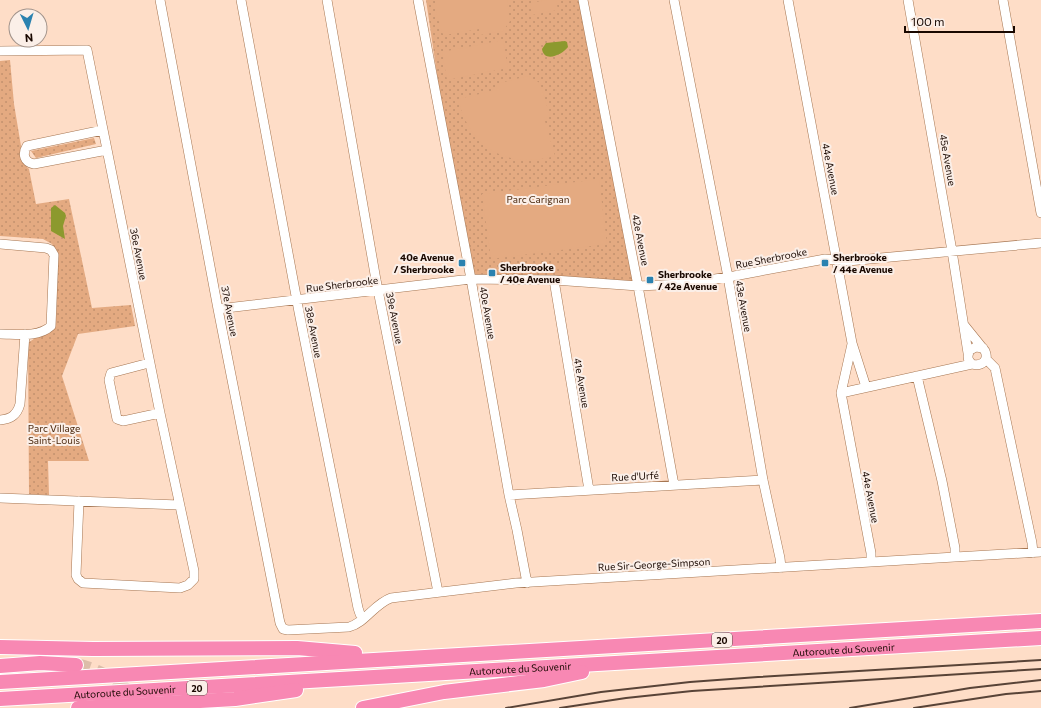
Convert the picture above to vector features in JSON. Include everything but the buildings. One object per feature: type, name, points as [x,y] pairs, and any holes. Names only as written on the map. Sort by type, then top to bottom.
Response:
[{"type":"highway","name":"Autoroute du Souvenir","points":[[0,682],[1041,621]]},
{"type":"highway","name":"Autoroute du Souvenir","points":[[0,699],[1041,638]]},
{"type":"highway","points":[[0,647],[99,649],[297,648],[399,658]]},
{"type":"highway","points":[[363,708],[444,692],[544,680],[632,662]]},
{"type":"highway","points":[[0,666],[40,663],[76,665]]},
{"type":"highway","points":[[78,708],[235,699],[394,676]]},
{"type":"street","name":"37e Avenue","points":[[160,0],[218,309],[280,626]]},
{"type":"street","name":"38e Avenue","points":[[241,0],[296,300],[358,608],[363,618]]},
{"type":"street","name":"39e Avenue","points":[[327,0],[378,290],[438,592]]},
{"type":"street","name":"40e Avenue","points":[[418,0],[471,279],[509,495],[527,583]]},
{"type":"street","name":"42e Avenue","points":[[583,0],[638,286],[674,485]]},
{"type":"street","name":"43e Avenue","points":[[674,0],[728,278],[763,480],[781,568]]},
{"type":"street","name":"44e Avenue","points":[[788,0],[852,343],[866,387]]},
{"type":"street","name":"45e Avenue","points":[[908,0],[952,251],[968,353]]},
{"type":"street","points":[[1003,0],[1041,213]]},
{"type":"street","name":"36e Avenue","points":[[0,50],[87,50],[149,363],[194,570],[194,579],[188,585],[180,588],[83,583],[76,575],[79,501]]},
{"type":"street","points":[[103,130],[27,146],[24,151],[25,159],[29,163],[34,164],[107,150]]},
{"type":"street","name":"Rue Sherbrooke","points":[[218,309],[471,279],[554,280],[638,286],[683,284],[728,278],[825,260],[848,261],[1041,243]]},
{"type":"street","points":[[0,244],[46,248],[51,250],[54,255],[51,326],[46,330],[25,334],[0,334]]},
{"type":"street","name":"41e Avenue","points":[[554,280],[589,490]]},
{"type":"street","points":[[964,325],[983,348],[986,353],[986,359],[995,368],[1032,543],[1037,552]]},
{"type":"street","points":[[0,420],[11,418],[18,412],[20,404],[25,334]]},
{"type":"street","name":"44e Avenue","points":[[852,343],[841,392],[871,562]]},
{"type":"street","points":[[972,364],[968,359],[968,353],[970,350],[976,346],[983,348]]},
{"type":"street","points":[[841,392],[972,364],[979,365],[986,359]]},
{"type":"street","points":[[149,363],[111,373],[109,380],[116,419],[123,421],[160,413]]},
{"type":"street","points":[[917,376],[942,481],[955,548],[955,557]]},
{"type":"street","name":"Rue d'Urfé","points":[[509,495],[763,480]]},
{"type":"street","points":[[0,498],[179,505]]},
{"type":"street","name":"Rue Sir-George-Simpson","points":[[280,626],[286,630],[347,628],[354,626],[379,603],[391,598],[527,583],[1037,552]]},
{"type":"green space","name":"Parc Carignan","points":[[426,0],[582,0],[638,285],[467,278]]},
{"type":"green space","points":[[436,0],[507,0],[510,21],[503,31],[480,35],[479,29],[445,35],[442,33],[436,11]]},
{"type":"green space","points":[[556,0],[558,10],[532,15],[530,3]]},
{"type":"green space","points":[[503,40],[508,68],[447,80],[442,52]]},
{"type":"green space","name":"Parc Village Saint-Louis","points":[[10,60],[14,104],[24,164],[29,169],[36,204],[69,199],[92,308],[131,305],[135,326],[78,334],[62,376],[89,461],[48,461],[49,495],[29,494],[28,343],[35,338],[50,333],[56,324],[58,254],[52,244],[43,239],[0,236],[0,61]]},
{"type":"green space","points":[[528,76],[540,83],[550,116],[544,118],[555,156],[538,160],[521,160],[506,157],[493,151],[481,142],[471,130],[463,116],[458,99],[497,90],[496,84]]},
{"type":"green space","points":[[94,138],[96,144],[36,158],[31,151]]},
{"type":"green space","points":[[599,179],[607,244],[491,259],[482,194]]},
{"type":"shaded area","points":[[567,42],[568,47],[562,53],[550,57],[543,53],[542,49],[546,43]]},
{"type":"shaded area","points":[[55,205],[65,213],[66,216],[63,226],[65,239],[51,231],[51,208]]},
{"type":"tunnel","points":[[76,665],[100,673],[121,686],[134,697]]},
{"type":"railway","points":[[506,708],[601,692],[690,682],[1041,660]]},
{"type":"railway","points":[[560,708],[626,698],[692,691],[1041,669]]},
{"type":"railway","points":[[850,708],[970,688],[1041,680]]},
{"type":"railway","points":[[914,708],[1006,694],[1041,691]]},
{"type":"place","name":"40e Avenue / Sherbrooke","points":[[462,263]]},
{"type":"place","name":"Sherbrooke / 44e Avenue","points":[[825,263]]},
{"type":"place","name":"Sherbrooke / 40e Avenue","points":[[492,273]]},
{"type":"place","name":"Sherbrooke / 42e Avenue","points":[[650,280]]}]
